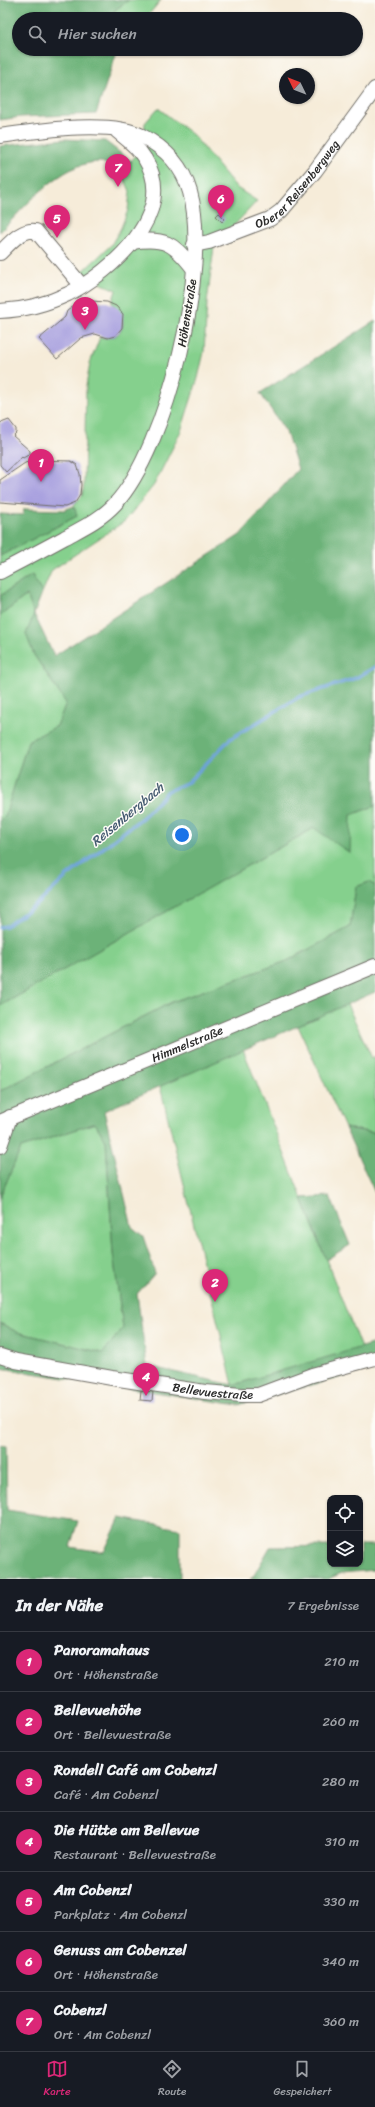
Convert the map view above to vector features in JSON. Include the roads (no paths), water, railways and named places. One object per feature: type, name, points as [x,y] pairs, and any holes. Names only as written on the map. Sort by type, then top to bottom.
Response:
[{"type":"street","name":"Oberer Reisenbergweg","points":[[194,245],[209,242],[270,219],[281,211],[315,170],[375,89]]},
{"type":"street","name":"Höhenstraße","points":[[0,136],[72,129],[114,128],[141,135],[168,154],[181,170],[192,201],[194,245],[194,268],[181,351],[153,440],[139,471],[127,490],[99,519],[0,572]]},
{"type":"street","points":[[0,311],[51,301],[82,286],[110,266],[132,242],[148,218],[153,201],[153,185],[145,159],[132,142],[114,128]]},
{"type":"street","points":[[0,253],[21,234],[31,230],[40,233],[82,286]]},
{"type":"street","points":[[132,242],[151,240],[169,244],[182,253],[194,268]]},
{"type":"street","name":"Himmelstraße","points":[[5,1120],[375,966]]},
{"type":"street","points":[[0,1146],[5,1120]]},
{"type":"street","name":"Bellevuestraße","points":[[0,1356],[16,1361],[112,1378],[217,1394],[242,1395],[258,1395],[312,1375],[375,1358]]},
{"type":"waterway","name":"Reisenbergbach","points":[[0,927],[6,926],[39,903],[66,877],[143,817],[168,791],[188,782],[230,739],[299,697],[356,678],[375,667]]},
{"type":"place","name":"Cobenzl","points":[[118,187]]},
{"type":"place","name":"Genuss am Cobenzel","points":[[221,218]]},
{"type":"place","name":"Am Cobenzl","points":[[57,238]]},
{"type":"place","name":"Rondell Café am Cobenzl","points":[[85,330]]},
{"type":"place","name":"Panoramahaus","points":[[41,482]]},
{"type":"place","name":"Bellevuehöhe","points":[[215,1302]]},
{"type":"place","name":"Die Hütte am Bellevue","points":[[146,1396]]}]
